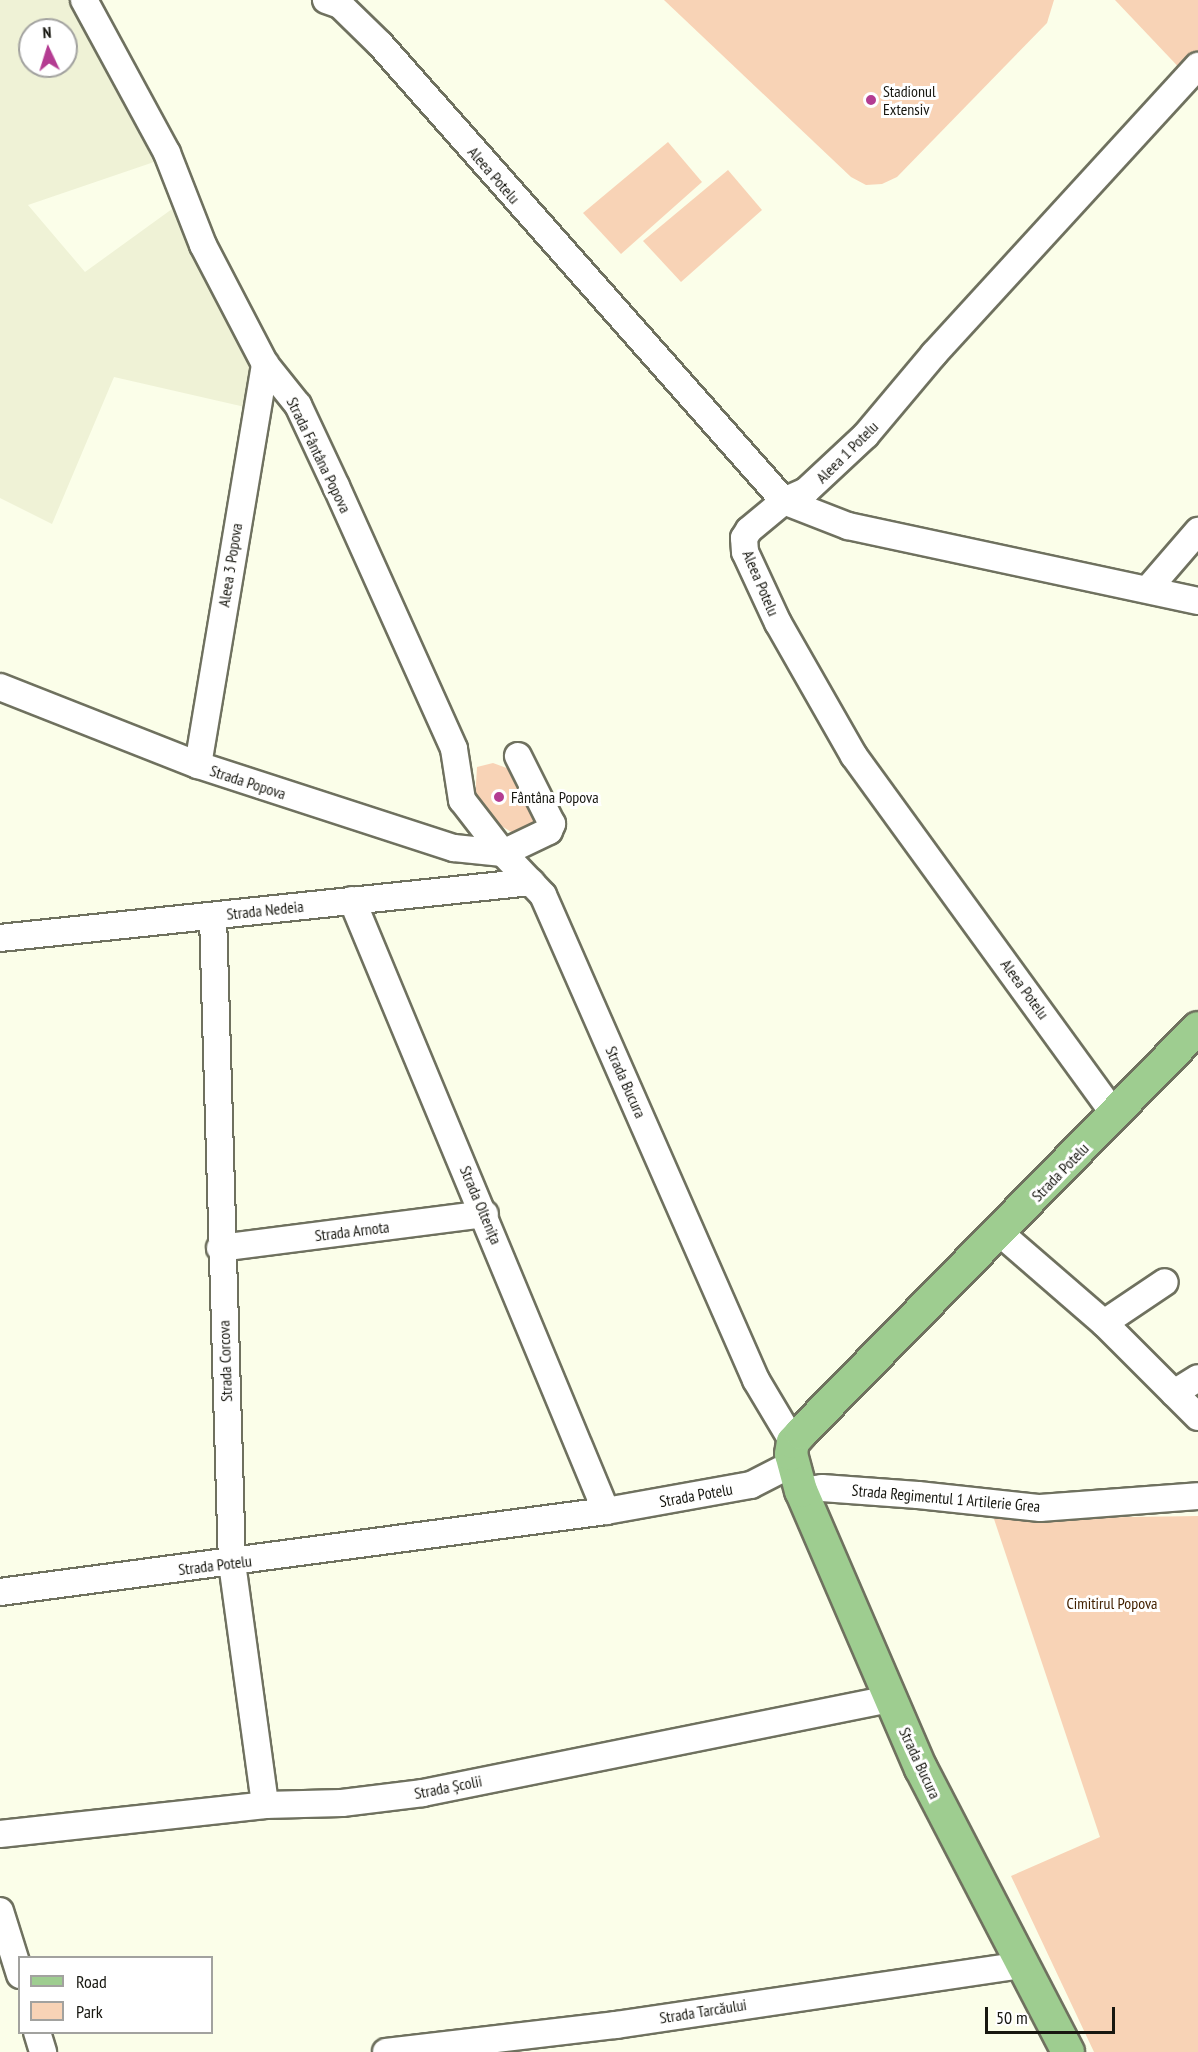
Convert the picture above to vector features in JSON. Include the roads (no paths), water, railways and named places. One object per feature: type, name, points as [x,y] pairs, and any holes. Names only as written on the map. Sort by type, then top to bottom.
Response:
[{"type":"main road","name":"Strada Potelu","points":[[795,1466],[1000,1233],[1198,1028]]},
{"type":"main road","name":"Strada Bucura","points":[[795,1466],[891,1699],[1020,1965],[1068,2052]]},
{"type":"street","name":"Strada Fântâna Popova","points":[[84,0],[167,153],[203,245],[265,364],[298,405],[454,749],[462,800],[503,853]]},
{"type":"street","name":"Aleea Potelu","points":[[326,0],[340,5],[380,44],[784,501],[749,530],[744,538],[745,552],[778,623],[854,756],[1115,1115]]},
{"type":"street","name":"Aleea 1 Potelu","points":[[784,501],[806,491],[866,435],[934,354],[1192,71]]},
{"type":"street","name":"Aleea 3 Popova","points":[[198,765],[265,364]]},
{"type":"street","points":[[784,501],[849,526],[1198,601]]},
{"type":"street","points":[[1149,589],[1198,531]]},
{"type":"street","name":"Strada Popova","points":[[0,687],[198,765],[454,848],[503,853]]},
{"type":"street","points":[[503,853],[549,831],[552,824],[518,756]]},
{"type":"street","name":"Strada Bucura","points":[[503,853],[543,895],[795,1466]]},
{"type":"street","name":"Strada Nedeia","points":[[0,938],[531,882]]},
{"type":"street","name":"Strada Oltenița","points":[[352,900],[485,1214],[606,1511]]},
{"type":"street","name":"Strada Corcova","points":[[213,916],[220,1248],[232,1563],[265,1805]]},
{"type":"street","name":"Strada Arnota","points":[[220,1248],[485,1214]]},
{"type":"street","points":[[1000,1233],[1104,1323],[1198,1417]]},
{"type":"street","points":[[1104,1323],[1165,1282]]},
{"type":"street","points":[[1174,1393],[1198,1378]]},
{"type":"street","name":"Strada Regimentul 1 Artilerie Grea","points":[[795,1466],[822,1488],[1040,1508],[1198,1496]]},
{"type":"street","name":"Strada Potelu","points":[[0,1592],[232,1563],[606,1511],[752,1485],[795,1466]]},
{"type":"street","name":"Strada Școlii","points":[[0,1834],[265,1805],[342,1803],[423,1793],[891,1699]]},
{"type":"street","points":[[0,1911],[18,1969]]},
{"type":"street","name":"Strada Tarcăului","points":[[386,2052],[616,2025],[1020,1965]]},
{"type":"street","points":[[38,2034],[43,2052]]},
{"type":"place","name":"Stadionul Extensiv","points":[[871,100]]},
{"type":"place","name":"Fântâna Popova","points":[[499,797]]},
{"type":"park label","name":"Cimitirul Popova","points":[[1112,1603]]}]
